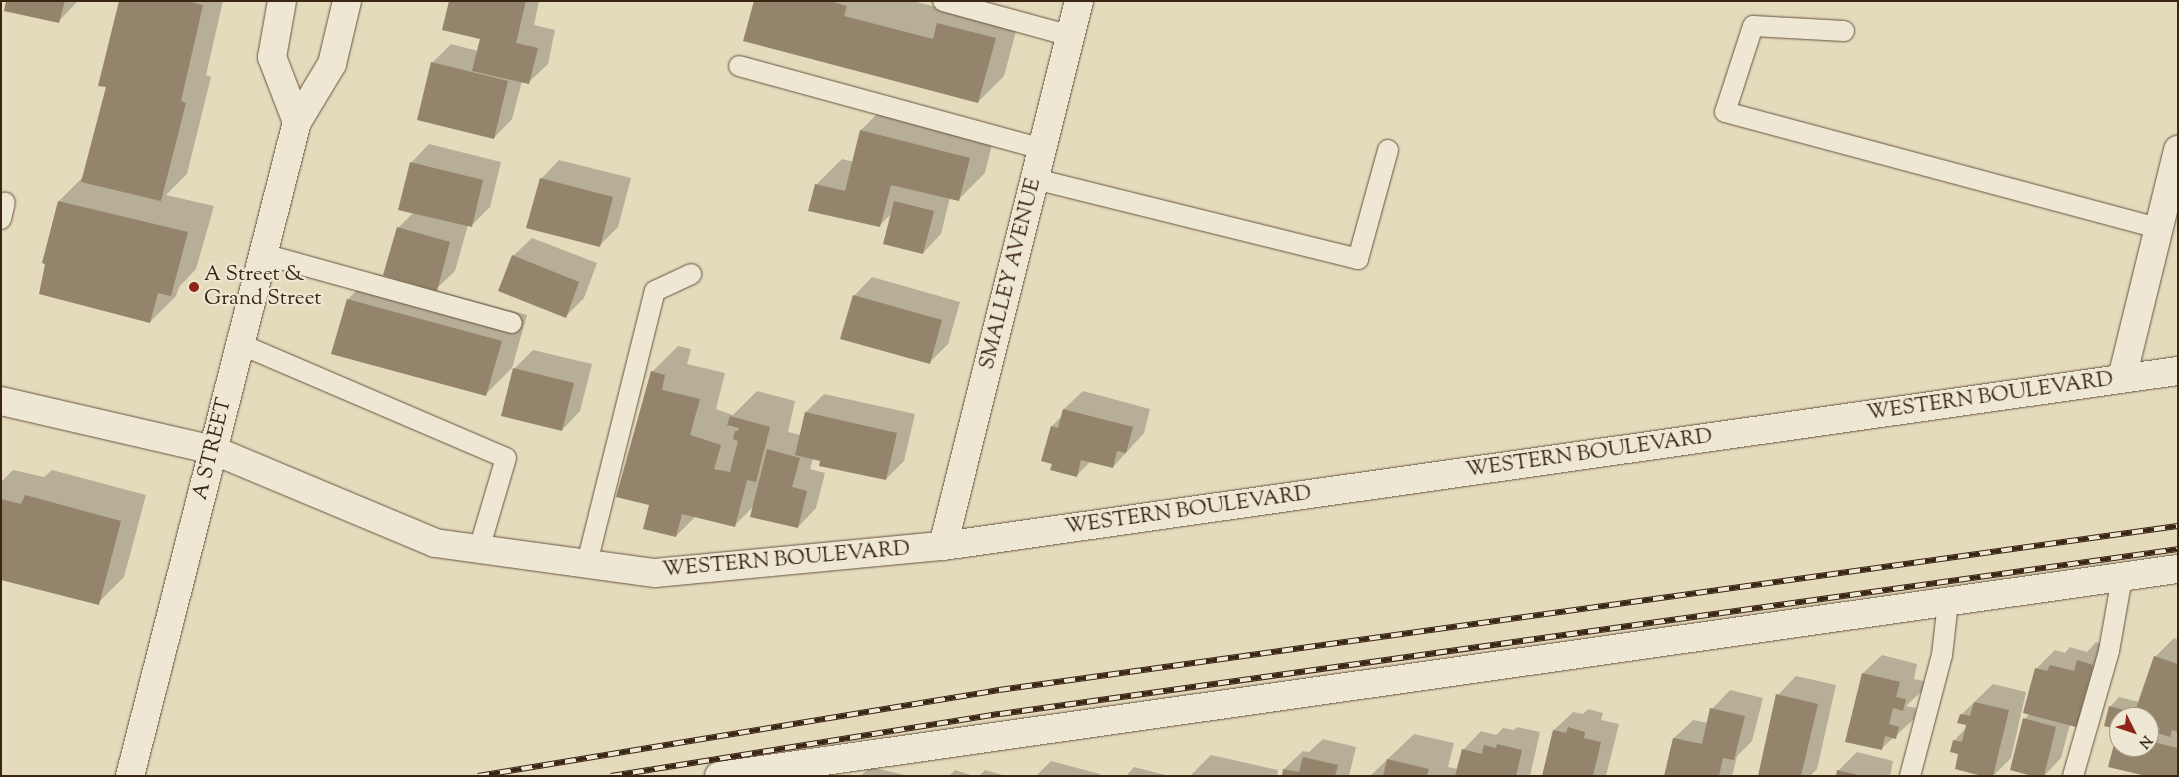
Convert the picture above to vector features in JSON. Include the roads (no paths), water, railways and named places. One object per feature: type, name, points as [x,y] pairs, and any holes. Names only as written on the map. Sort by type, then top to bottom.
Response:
[{"type":"street","points":[[282,1],[272,57],[297,122]]},
{"type":"street","name":"A STREET","points":[[130,776],[297,122],[332,64],[347,1]]},
{"type":"street","name":"SMALLEY AVENUE","points":[[943,546],[1079,1]]},
{"type":"street","points":[[2122,378],[2178,150]]},
{"type":"street","name":"WESTERN BOULEVARD","points":[[1,401],[213,450],[435,543],[655,573],[943,546],[2178,371]]},
{"type":"street","points":[[719,776],[2178,569]]},
{"type":"lane","points":[[943,1],[1070,36]]},
{"type":"lane","points":[[1844,31],[1753,26],[1725,112],[2159,228]]},
{"type":"lane","points":[[739,66],[1042,149]]},
{"type":"lane","points":[[1035,179],[1358,258],[1388,150]]},
{"type":"lane","points":[[263,254],[512,323]]},
{"type":"lane","points":[[587,564],[654,291],[691,274]]},
{"type":"lane","points":[[240,344],[506,458],[479,549]]},
{"type":"lane","points":[[2073,776],[2109,652],[2122,577]]},
{"type":"lane","points":[[1910,776],[1942,655],[1948,602]]},
{"type":"railway","points":[[478,776],[999,690],[2178,526]]},
{"type":"railway","points":[[611,776],[1000,714],[2178,549]]},
{"type":"place","name":"A Street & Grand Street","points":[[194,287]]}]
